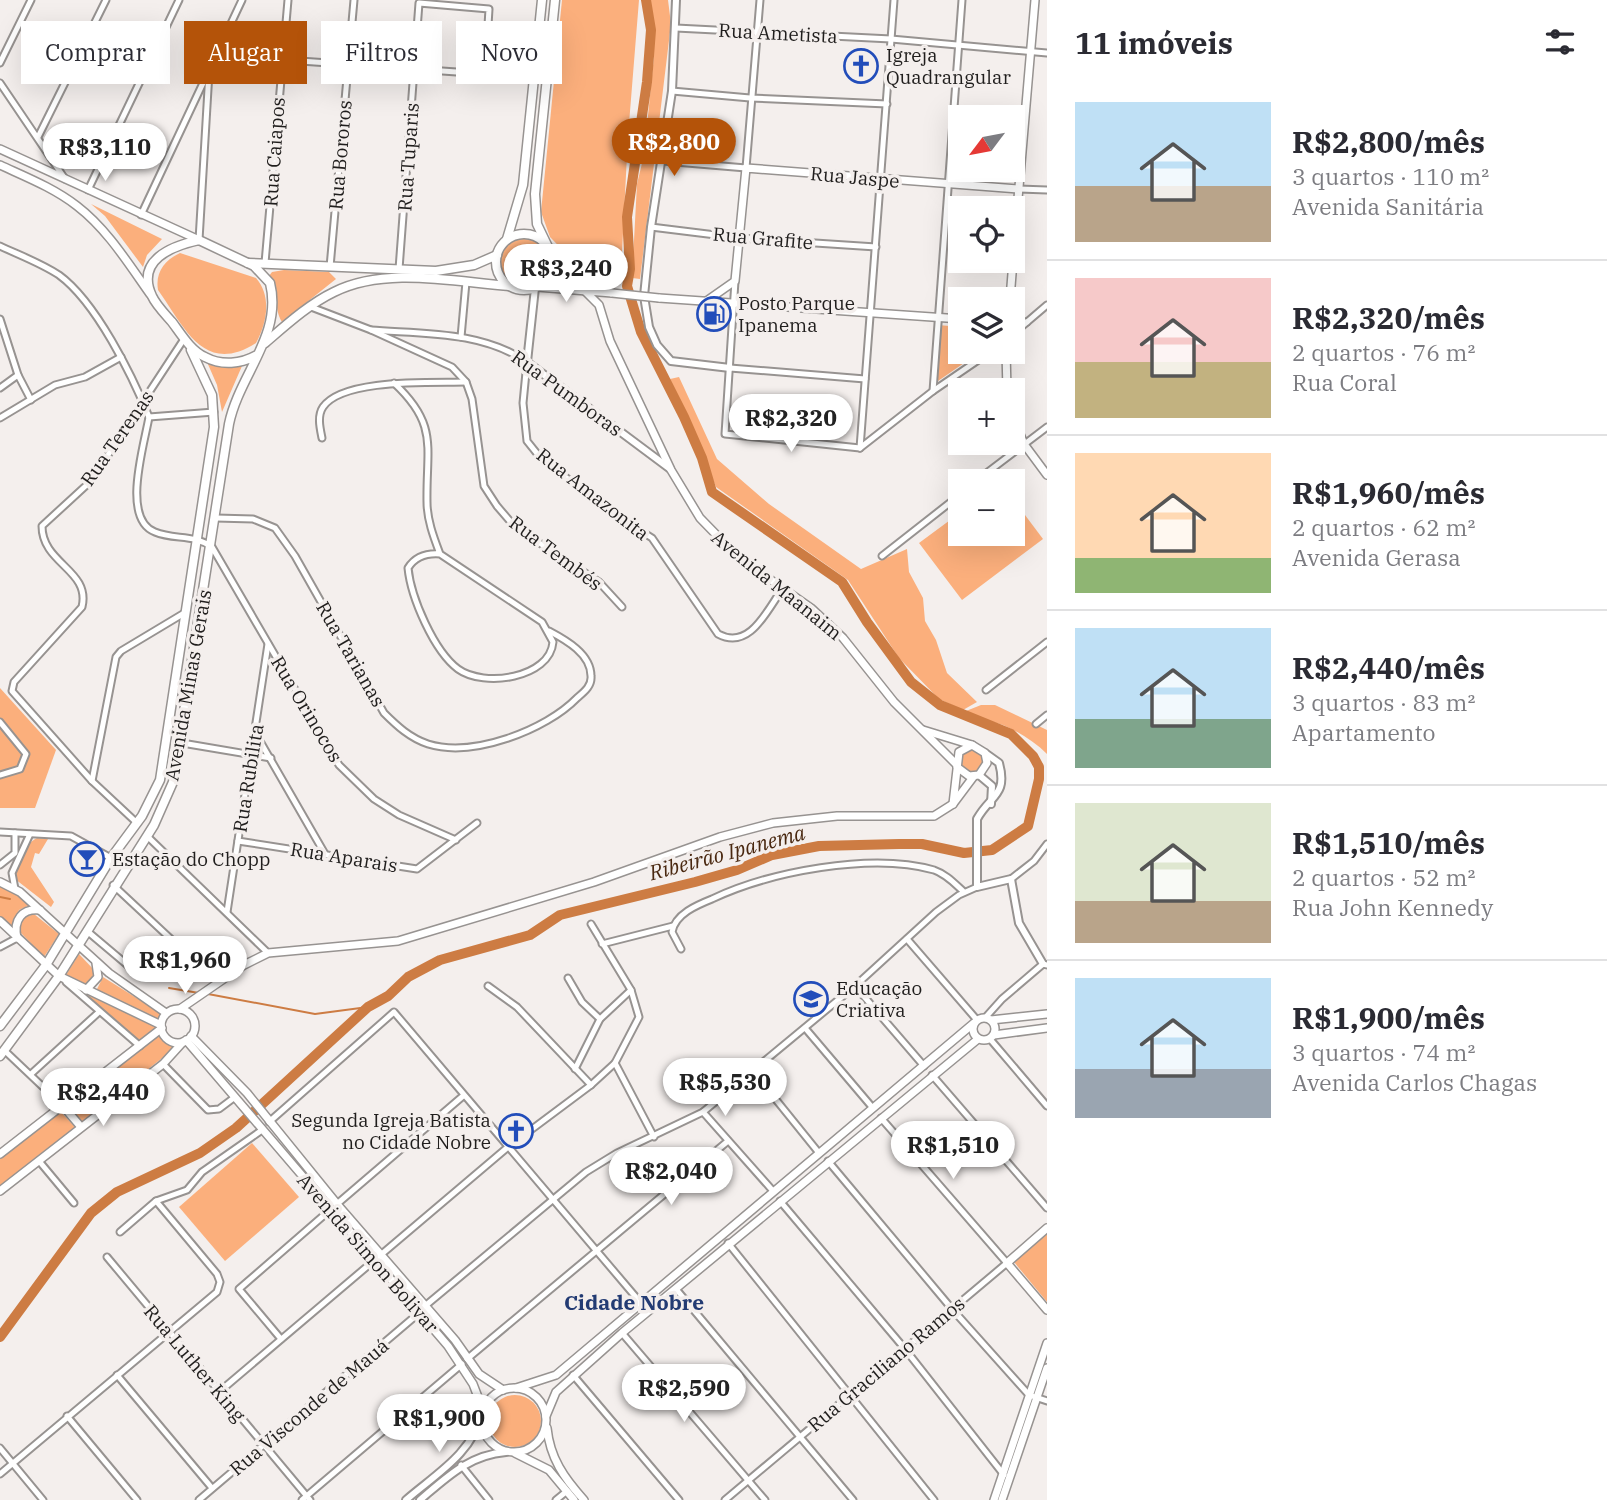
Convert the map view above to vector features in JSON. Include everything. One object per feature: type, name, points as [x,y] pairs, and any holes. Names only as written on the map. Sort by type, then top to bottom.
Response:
[{"type":"main road","points":[[510,286],[498,272],[497,255],[507,239],[523,185],[542,0]]},
{"type":"main road","points":[[536,287],[551,270],[550,251],[537,224],[535,194],[555,0]]},
{"type":"main road","points":[[1018,196],[1035,0]]},
{"type":"main road","points":[[0,149],[199,240],[246,263],[267,277],[273,294],[272,317],[257,355],[245,361],[218,362],[199,354],[152,297],[108,236],[87,214],[52,189],[0,165]]},
{"type":"main road","points":[[705,302],[735,281],[746,168]]},
{"type":"main road","name":"Rua Jaspe","points":[[746,168],[1019,189]]},
{"type":"main road","points":[[507,239],[529,234],[540,238],[550,251],[596,291]]},
{"type":"main road","points":[[152,297],[149,273],[157,258],[176,244],[199,240]]},
{"type":"main road","points":[[246,263],[452,271],[497,255]]},
{"type":"main road","points":[[263,345],[332,292],[357,284],[392,279],[466,282],[510,286],[522,290],[536,287],[596,291],[705,302],[948,318]]},
{"type":"main road","name":"Avenida Maanaim","points":[[586,292],[602,310],[610,341],[671,470],[699,518],[715,537],[811,608],[843,638],[894,702],[957,766]]},
{"type":"main road","points":[[602,310],[610,293]]},
{"type":"main road","name":"Avenida Minas Gerais","points":[[0,1026],[46,965],[111,858],[137,823],[152,797],[163,768],[214,412],[206,377],[184,338]]},
{"type":"main road","name":"Avenida Minas Gerais","points":[[2,1053],[59,976],[113,885],[147,836],[173,782],[232,410],[257,355]]},
{"type":"main road","points":[[1025,445],[1047,475]]},
{"type":"main road","name":"Avenida Maanaim","points":[[922,730],[972,745]]},
{"type":"main road","points":[[166,1013],[180,1009],[268,953],[398,941],[418,936],[594,882],[720,837],[773,823],[838,816],[934,816],[953,804],[987,763],[985,753],[972,745],[959,752],[953,804]]},
{"type":"main road","points":[[957,766],[964,775],[977,776]]},
{"type":"main road","points":[[0,882],[16,889],[94,959],[166,1013]]},
{"type":"main road","points":[[17,938],[16,923],[19,916],[28,911],[40,910]]},
{"type":"main road","points":[[0,921],[59,976],[161,1027],[169,1040],[186,1039]]},
{"type":"main road","points":[[86,990],[93,986],[100,974],[94,959]]},
{"type":"main road","points":[[0,1191],[163,1064],[186,1039],[193,1020],[180,1009]]},
{"type":"main road","points":[[0,1154],[140,1046],[161,1027],[166,1013]]},
{"type":"main road","points":[[574,1500],[549,1470],[489,1442],[484,1433],[482,1412],[488,1400],[503,1390],[556,1375],[872,1108],[982,1020],[1047,1014]]},
{"type":"main road","points":[[982,1020],[995,1026],[992,1037]]},
{"type":"main road","points":[[978,1039],[973,1033],[982,1020]]},
{"type":"main road","points":[[510,1453],[524,1451],[540,1440],[556,1392],[573,1375],[880,1116],[978,1039],[1047,1028]]},
{"type":"main road","name":"Avenida Simon Bolivar","points":[[186,1039],[247,1093],[373,1260],[419,1313],[464,1362],[503,1390]]},
{"type":"main road","name":"Avenida Simon Bolivar","points":[[186,1039],[260,1128],[425,1306],[464,1362],[482,1412]]},
{"type":"main road","points":[[112,1068],[115,1077],[132,1088]]},
{"type":"main road","points":[[62,1106],[82,1127]]},
{"type":"main road","name":"Rua Graciliano Ramos","points":[[1007,1263],[1047,1228]]},
{"type":"main road","points":[[1007,1263],[1047,1310]]},
{"type":"main road","points":[[995,1500],[1047,1343]]},
{"type":"main road","points":[[1002,1500],[1047,1368]]},
{"type":"main road","points":[[516,1388],[536,1397],[546,1419],[549,1446],[556,1465],[584,1500]]},
{"type":"street","points":[[0,63],[31,0]]},
{"type":"street","points":[[38,137],[106,0]]},
{"type":"street","points":[[88,190],[179,0]]},
{"type":"street","points":[[232,21],[242,0]]},
{"type":"street","name":"Rua Caiapos","points":[[286,21],[288,0]]},
{"type":"street","name":"Rua Bororos","points":[[352,21],[354,0]]},
{"type":"street","points":[[676,0],[672,91],[651,227],[645,312],[657,345],[671,361],[730,369],[865,379]]},
{"type":"street","points":[[746,168],[760,0]]},
{"type":"street","points":[[860,448],[894,0]]},
{"type":"street","points":[[933,391],[936,317],[962,0]]},
{"type":"street","name":"Rua Tuparis","points":[[419,3],[489,9],[485,74],[414,69],[419,3]]},
{"type":"street","name":"Rua Ametista","points":[[676,28],[758,30],[1047,53]]},
{"type":"street","points":[[0,83],[65,179]]},
{"type":"street","points":[[141,215],[202,84]]},
{"type":"street","points":[[199,240],[208,84]]},
{"type":"street","name":"Rua Caiapos","points":[[265,263],[279,84]]},
{"type":"street","name":"Rua Bororos","points":[[330,267],[346,84]]},
{"type":"street","name":"Rua Tuparis","points":[[400,269],[413,84]]},
{"type":"street","points":[[672,91],[750,98],[887,104]]},
{"type":"street","name":"Rua Jaspe","points":[[663,160],[746,168]]},
{"type":"street","name":"Rua Jaspe","points":[[1019,189],[1047,190]]},
{"type":"street","name":"Rua Grafite","points":[[651,227],[740,238],[876,247]]},
{"type":"street","points":[[0,246],[59,276],[86,306],[121,357],[149,417],[135,506],[142,523],[154,532],[197,538]]},
{"type":"street","points":[[735,281],[725,435],[860,448],[972,364]]},
{"type":"street","points":[[461,337],[466,282]]},
{"type":"street","name":"Rua Amazonita","points":[[536,287],[523,403],[527,441],[539,456],[603,507],[652,538],[718,634],[735,639],[749,634],[783,588]]},
{"type":"street","points":[[1027,322],[1047,305]]},
{"type":"street","points":[[311,307],[371,330],[452,368],[466,382]]},
{"type":"street","points":[[0,319],[18,375],[31,400]]},
{"type":"street","name":"Rua Pumboras","points":[[371,330],[461,337],[493,343],[527,362],[671,470]]},
{"type":"street","name":"Rua Terenas","points":[[92,781],[12,691],[15,682],[82,607],[84,597],[77,579],[49,550],[42,526],[91,481],[184,338]]},
{"type":"street","points":[[0,418],[55,385],[85,377],[121,357]]},
{"type":"street","points":[[0,388],[18,375]]},
{"type":"street","points":[[322,438],[319,423],[322,408],[334,397],[376,384],[466,382]]},
{"type":"street","name":"Rua Tembés","points":[[466,382],[472,399],[484,486],[496,506],[515,527],[598,582],[622,607]]},
{"type":"street","points":[[394,383],[416,404],[426,430],[429,455],[427,504],[440,554],[425,556],[408,568],[409,582],[423,618],[458,669],[478,678],[520,677],[553,651],[554,642],[549,630]]},
{"type":"street","points":[[149,417],[214,412]]},
{"type":"street","points":[[1025,443],[1047,427]]},
{"type":"street","points":[[992,469],[1010,455]]},
{"type":"street","points":[[882,556],[948,504]]},
{"type":"street","name":"Rua Tarianas","points":[[216,518],[253,519],[275,528],[295,556],[384,713],[401,730],[430,745],[457,748],[497,741],[531,729],[562,713],[589,687],[591,676],[581,652],[508,598],[440,554]]},
{"type":"street","name":"Rua Orinocos","points":[[197,538],[212,547],[340,765],[374,799],[399,815],[456,840]]},
{"type":"street","points":[[137,823],[92,781],[116,657],[121,651],[187,611]]},
{"type":"street","points":[[986,690],[1047,642]]},
{"type":"street","name":"Rua Rubilita","points":[[227,912],[268,643]]},
{"type":"street","points":[[1036,724],[1047,715]]},
{"type":"street","points":[[0,722],[26,754],[20,769],[0,775]]},
{"type":"street","points":[[256,734],[325,854]]},
{"type":"street","points":[[181,744],[271,758]]},
{"type":"street","points":[[977,887],[975,827],[981,812],[1000,791],[1002,778],[999,763],[985,753]]},
{"type":"street","points":[[977,776],[992,786],[991,804]]},
{"type":"street","name":"Rua Aparais","points":[[238,841],[417,869],[477,822]]},
{"type":"street","points":[[0,832],[71,836],[111,858]]},
{"type":"street","points":[[0,865],[15,853],[15,833]]},
{"type":"street","points":[[16,889],[12,873],[30,834]]},
{"type":"street","points":[[147,836],[268,953]]},
{"type":"street","points":[[425,1306],[553,1199],[608,1158],[703,1112],[964,892],[1011,879],[1034,861],[1047,844]]},
{"type":"street","points":[[602,944],[673,926],[694,907],[719,895],[789,872],[859,865],[905,866],[936,871],[964,892]]},
{"type":"street","points":[[907,939],[982,1020],[1045,965],[1019,923],[1011,879]]},
{"type":"street","points":[[113,885],[218,983]]},
{"type":"street","points":[[219,1392],[508,1147],[591,1085],[615,1063],[639,1017],[631,990],[591,924]]},
{"type":"street","points":[[673,926],[673,938],[681,949]]},
{"type":"street","points":[[86,930],[138,974]]},
{"type":"street","points":[[0,947],[17,938]]},
{"type":"street","points":[[59,976],[140,1046]]},
{"type":"street","points":[[568,978],[582,1002],[600,1019]]},
{"type":"street","points":[[488,986],[517,1007],[591,1085]]},
{"type":"street","points":[[855,986],[924,1066]]},
{"type":"street","points":[[575,1069],[600,1019],[631,990]]},
{"type":"street","points":[[32,1074],[99,1012]]},
{"type":"street","points":[[267,1119],[394,1012],[640,1303]]},
{"type":"street","points":[[804,1028],[872,1108]]},
{"type":"street","points":[[992,1037],[1047,1107]]},
{"type":"street","points":[[2,1053],[32,1074],[62,1106]]},
{"type":"street","points":[[615,1063],[654,1137]]},
{"type":"street","points":[[163,1064],[208,1110],[219,1109],[237,1099]]},
{"type":"street","points":[[752,1070],[820,1153]]},
{"type":"street","points":[[932,1075],[1047,1208]]},
{"type":"street","points":[[281,1339],[239,1289],[463,1096]]},
{"type":"street","points":[[703,1112],[773,1191]]},
{"type":"street","points":[[880,1116],[1007,1263]]},
{"type":"street","points":[[120,1232],[156,1201],[187,1191],[202,1172],[260,1128]]},
{"type":"street","points":[[306,1499],[464,1362],[728,1141]]},
{"type":"street","points":[[39,1161],[74,1203]]},
{"type":"street","points":[[828,1161],[952,1309],[1029,1395],[1047,1401]]},
{"type":"street","points":[[0,1474],[217,1292],[219,1282],[156,1201]]},
{"type":"street","points":[[780,1201],[905,1349],[1004,1474],[1005,1489]]},
{"type":"street","points":[[728,1243],[848,1397],[934,1500]]},
{"type":"street","name":"Rua Luther King","points":[[107,1257],[306,1499]]},
{"type":"street","name":"Rua Graciliano Ramos","points":[[724,1500],[1007,1263]]},
{"type":"street","points":[[676,1289],[853,1500]]},
{"type":"street","name":"Rua Visconde de Mauá","points":[[199,1500],[265,1447],[419,1313]]},
{"type":"street","points":[[622,1333],[765,1500]]},
{"type":"street","points":[[117,1375],[212,1488]]},
{"type":"street","points":[[573,1375],[679,1500]]},
{"type":"street","points":[[406,1500],[464,1451],[476,1434],[482,1412]]},
{"type":"street","points":[[67,1416],[137,1500]]},
{"type":"street","points":[[0,1448],[43,1500]]},
{"type":"street","points":[[420,1500],[461,1465],[475,1458],[510,1453]]},
{"type":"street","points":[[461,1465],[489,1500]]},
{"type":"street","points":[[556,1500],[566,1492]]},
{"type":"shaded area","points":[[562,0],[639,0],[621,272],[581,269],[550,237],[541,212],[554,84],[562,84]]},
{"type":"shaded area","points":[[649,0],[668,0],[671,24],[640,279],[632,278],[637,184],[644,155],[654,56]]},
{"type":"shaded area","points":[[91,204],[162,239],[147,255],[143,267],[105,216]]},
{"type":"shaded area","points":[[524,239],[541,246],[548,263],[541,280],[524,287],[507,280],[500,263],[507,246]]},
{"type":"shaded area","points":[[180,253],[256,278],[264,293],[266,310],[256,343],[238,352],[223,354],[209,351],[187,332],[158,290],[157,284],[162,267]]},
{"type":"shaded area","points":[[272,272],[329,272],[336,279],[282,322],[269,276]]},
{"type":"shaded area","points":[[938,325],[948,326],[948,364],[963,364],[938,381]]},
{"type":"shaded area","points":[[207,362],[219,366],[242,366],[222,412],[217,385]]},
{"type":"shaded area","points":[[679,377],[717,459],[769,504],[861,569],[907,549],[909,572],[923,598],[925,621],[936,640],[947,673],[977,702],[963,710],[939,699],[899,658],[848,580],[716,487],[670,379]]},
{"type":"shaded area","points":[[1025,515],[1043,539],[962,600],[919,543],[948,522],[948,546],[1025,546]]},
{"type":"shaded area","points":[[0,688],[56,750],[35,808],[0,808]]},
{"type":"shaded area","points":[[981,705],[995,705],[1047,730],[1047,754],[1015,731],[974,717],[966,711]]},
{"type":"shaded area","points":[[970,747],[981,752],[985,760],[979,771],[971,774],[960,767],[959,755]]},
{"type":"shaded area","points":[[37,838],[48,839],[39,854],[35,853],[31,867],[54,902],[51,907],[15,879],[21,856]]},
{"type":"shaded area","points":[[0,885],[12,889],[30,905],[19,910],[12,926],[0,917]]},
{"type":"shaded area","points":[[34,914],[59,934],[44,957],[19,931],[23,918]]},
{"type":"shaded area","points":[[79,954],[95,971],[89,984],[83,984],[66,975]]},
{"type":"shaded area","points":[[103,977],[167,1017],[162,1021],[96,991]]},
{"type":"shaded area","points":[[86,994],[157,1028],[138,1043]]},
{"type":"shaded area","points":[[160,1034],[175,1048],[133,1081],[121,1079],[117,1068]]},
{"type":"shaded area","points":[[109,1074],[118,1085],[129,1088],[82,1122],[67,1107]]},
{"type":"shaded area","points":[[61,1112],[76,1128],[0,1187],[0,1159]]},
{"type":"shaded area","points":[[252,1143],[299,1197],[225,1261],[179,1207]]},
{"type":"shaded area","points":[[1047,1234],[1047,1302],[1014,1262]]},
{"type":"shaded area","points":[[515,1395],[525,1397],[533,1403],[539,1411],[539,1431],[533,1439],[525,1445],[515,1447],[505,1445],[497,1439],[491,1431],[489,1421],[491,1411],[497,1403],[505,1397]]},
{"type":"waterway","name":"Ribeirão Ipanema","points":[[0,1337],[91,1213],[117,1192],[200,1153],[236,1128],[368,1007],[388,996],[408,977],[440,960],[530,935],[560,915],[695,882],[737,870],[772,855],[819,846],[899,844],[922,844],[964,853],[992,850],[1028,826],[1039,779],[1039,767],[1033,756],[1011,734],[940,705],[911,682],[867,622],[842,582],[712,492],[702,458],[684,417],[641,332],[627,286],[630,269],[627,217],[647,82],[651,30],[646,0]]},
{"type":"waterway","points":[[0,897],[10,899]]},
{"type":"waterway","points":[[169,988],[199,993]]},
{"type":"waterway","points":[[208,994],[315,1014],[368,1007]]},
{"type":"place","name":"Igreja Quadrangular","points":[[861,66]]},
{"type":"place","name":"Posto Parque Ipanema","points":[[714,314]]},
{"type":"place","name":"Estação do Chopp","points":[[87,859]]},
{"type":"place","name":"Educação Criativa","points":[[811,999]]},
{"type":"place","name":"Segunda Igreja Batista no Cidade Nobre","points":[[516,1131]]},
{"type":"district","name":"Cidade Nobre","points":[[634,1302]]}]
